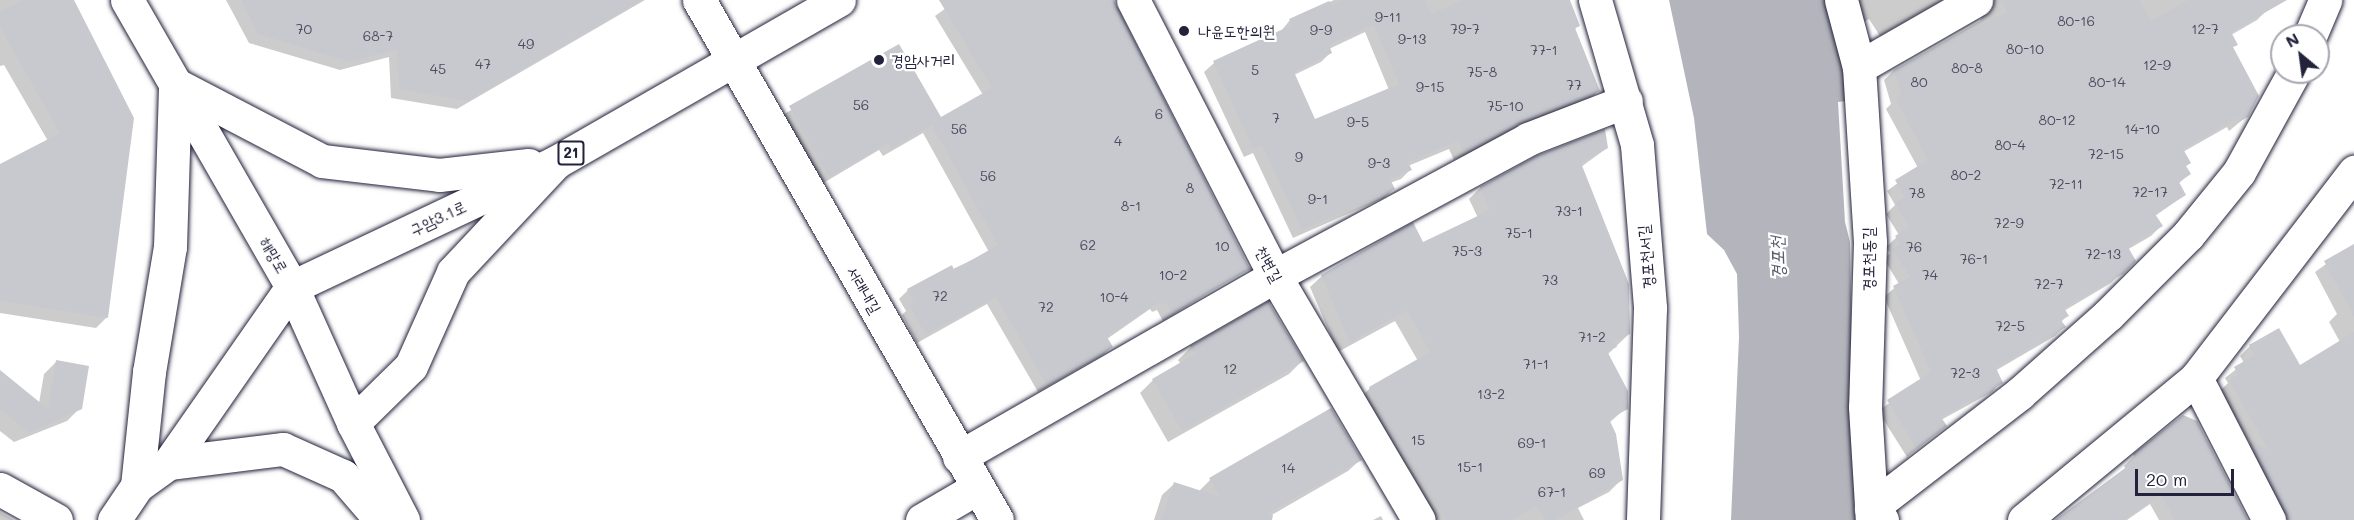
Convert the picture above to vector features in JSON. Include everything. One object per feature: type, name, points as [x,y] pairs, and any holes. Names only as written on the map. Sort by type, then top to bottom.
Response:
[{"type":"street","name":"해망로","points":[[127,0],[292,287],[353,423],[403,520]]},
{"type":"street","name":"서래내길","points":[[699,0],[997,520]]},
{"type":"street","name":"구암3.1로","points":[[114,520],[137,486],[170,463],[292,287],[556,162],[839,0]]},
{"type":"street","name":"천변길","points":[[1133,0],[1275,276],[1419,520]]},
{"type":"street","name":"경포천서길","points":[[1594,0],[1626,100],[1637,145],[1650,308],[1643,520]]},
{"type":"street","name":"경포천동길","points":[[1841,0],[1859,67],[1870,242],[1865,407],[1875,516]]},
{"type":"street","points":[[1859,67],[1976,0]]},
{"type":"street","points":[[2315,24],[2325,0]]},
{"type":"street","points":[[137,486],[149,372],[170,247],[175,84],[322,161],[439,175],[556,162]]},
{"type":"street","points":[[1875,516],[2108,315],[2188,235],[2239,172],[2287,84]]},
{"type":"street","points":[[959,457],[1275,276],[1528,139],[1626,100]]},
{"type":"street","points":[[353,423],[411,366],[453,272],[556,162]]},
{"type":"street","points":[[2024,520],[2196,378],[2354,172]]},
{"type":"street","points":[[2196,378],[2269,520]]},
{"type":"street","points":[[170,463],[283,449],[343,476],[381,520]]},
{"type":"street","points":[[922,520],[977,488]]},
{"type":"street","points":[[0,489],[56,520]]},
{"type":"water","name":"경포천","points":[[1669,0],[1835,0],[1853,100],[1838,102],[1845,222],[1850,242],[1855,520],[1731,520],[1739,337],[1737,274],[1724,250],[1707,234],[1694,118]]},
{"type":"building","points":[[22,0],[74,0],[134,118],[108,318],[0,301],[0,164],[60,133],[0,27],[0,12]]},
{"type":"building","points":[[241,0],[642,0],[468,101],[399,89],[397,49],[350,62],[258,34]]},
{"type":"building","points":[[939,0],[1114,0],[1250,269],[1172,313],[1166,302],[1161,305],[1159,302],[1107,337],[1113,347],[1047,385],[996,297],[926,335],[909,305],[914,302],[907,289],[952,265],[954,270],[998,245],[932,125],[892,148],[888,143],[829,177],[789,106],[899,44],[941,117],[992,88]]},
{"type":"building","points":[[1342,0],[1425,0],[1431,14],[1463,0],[1570,0],[1580,26],[1575,28],[1600,91],[1521,122],[1464,152],[1458,141],[1408,162],[1412,170],[1390,179],[1395,189],[1302,230],[1262,145],[1253,149],[1213,61],[1292,25],[1289,19],[1329,1],[1332,5]],"holes":[[[1374,24],[1399,84],[1315,119],[1294,72],[1332,53],[1329,45]]]},
{"type":"building","points":[[2001,0],[2139,0],[2151,21],[2188,0],[2287,0],[2231,32],[2238,45],[2233,47],[2259,96],[2248,117],[2239,122],[2237,118],[2183,149],[2191,163],[2186,166],[2191,174],[2179,182],[2186,195],[2155,214],[2163,226],[2128,247],[2136,261],[2123,274],[2064,308],[2069,316],[2061,320],[2066,327],[1996,368],[2003,383],[1941,417],[1947,426],[1917,449],[1887,400],[1931,372],[1893,286],[1910,277],[1892,249],[1900,244],[1895,236],[1909,227],[1895,203],[1905,197],[1895,180],[1928,160],[1895,98],[1901,95],[1894,70],[2007,12]]},
{"type":"building","points":[[1605,129],[1608,148],[1581,163],[1629,284],[1630,334],[1614,341],[1617,347],[1607,351],[1628,391],[1628,409],[1609,419],[1616,434],[1623,480],[1556,520],[1545,520],[1537,506],[1511,520],[1446,520],[1374,407],[1377,406],[1369,387],[1430,352],[1407,310],[1350,342],[1321,275],[1413,222],[1423,242],[1484,213],[1490,209],[1480,187],[1536,156]]},
{"type":"building","points":[[2354,244],[2354,317],[2324,261]]},
{"type":"building","points":[[1268,301],[1304,361],[1182,431],[1152,379],[1195,354],[1190,346]]},
{"type":"building","points":[[2279,328],[2300,365],[2354,332],[2354,520],[2288,520],[2250,442],[2269,450],[2229,380],[2238,375],[2234,367],[2255,355],[2249,345]]},
{"type":"building","points":[[56,360],[89,366],[82,409],[29,433],[0,409],[0,370],[48,409]]},
{"type":"building","points":[[1331,408],[1362,460],[1268,513],[1273,515],[1272,520],[1161,520],[1174,482],[1220,497],[1209,478]]},
{"type":"building","points":[[2183,415],[2197,421],[2248,520],[2175,520],[2161,495],[2124,520],[2055,520],[2136,460],[2133,454]]},
{"type":"place","name":"나윤도한의원","points":[[1184,31]]},
{"type":"place","name":"경암사거리","points":[[879,60]]}]
